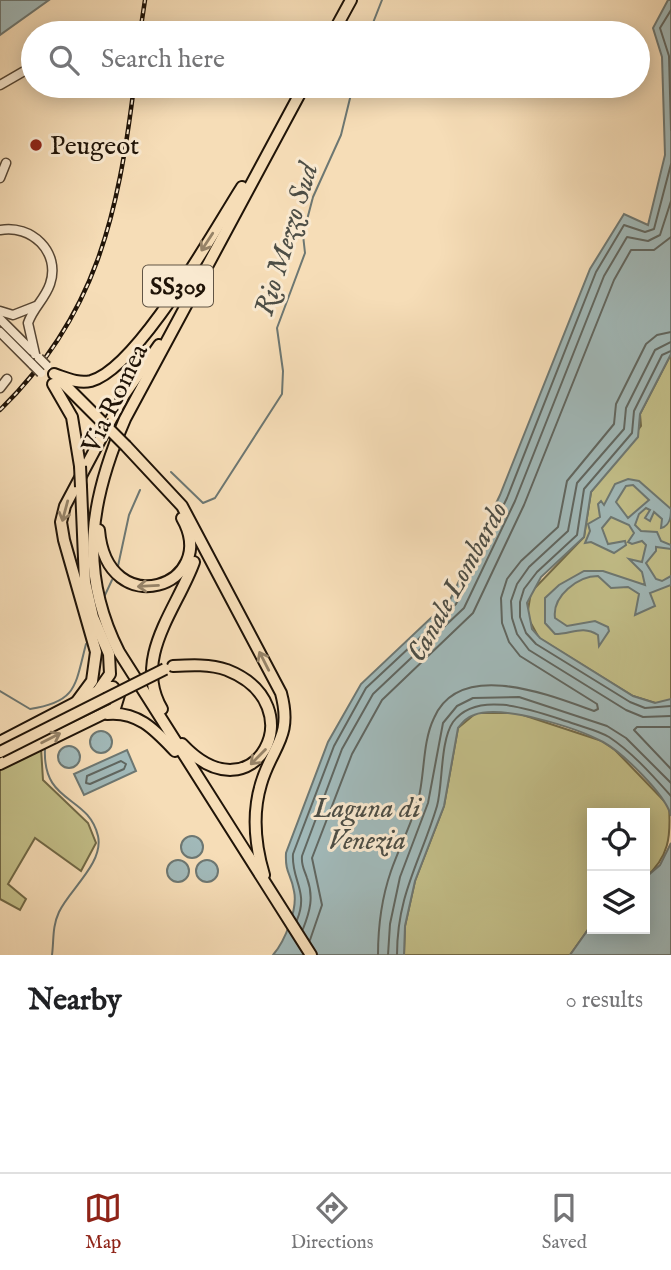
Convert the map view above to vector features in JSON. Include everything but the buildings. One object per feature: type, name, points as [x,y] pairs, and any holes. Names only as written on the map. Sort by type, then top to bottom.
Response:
[{"type":"main road","points":[[340,21],[351,0]]},
{"type":"main road","name":"Via Romea","points":[[297,98],[125,419],[110,455],[99,497],[92,553],[96,594],[107,630],[132,676],[311,955]]},
{"type":"main road","name":"SS309","points":[[49,374],[71,381],[90,381],[118,364],[157,318],[272,145]]},
{"type":"main road","points":[[75,704],[92,681],[96,652],[64,540],[61,522],[65,506],[124,395],[186,306]]},
{"type":"main road","points":[[49,374],[72,417],[80,466],[85,582],[93,617],[111,665],[103,687]]},
{"type":"main road","name":"SS309","points":[[49,374],[171,492],[197,531],[281,693],[286,720],[279,748],[262,782],[255,813],[259,858],[270,891]]},
{"type":"main road","name":"SS309","points":[[99,497],[100,545],[105,560],[124,581],[150,588],[172,581],[184,569],[189,553],[186,525],[169,500],[124,449]]},
{"type":"main road","points":[[184,746],[157,702],[152,689],[152,666],[157,641],[195,557],[197,531]]},
{"type":"main road","points":[[101,633],[132,676]]},
{"type":"main road","points":[[0,752],[169,667],[198,659],[216,661],[246,674],[266,692],[279,714],[279,748]]},
{"type":"main road","points":[[159,718],[184,746],[208,766],[235,771],[257,761],[266,750],[273,729],[271,713],[264,698],[239,677],[213,667],[169,667]]},
{"type":"main road","points":[[0,742],[103,687],[113,687],[119,699],[117,706],[103,714],[0,764]]},
{"type":"main road","points":[[103,714],[126,714],[144,721],[191,768]]},
{"type":"street","points":[[0,85],[21,73]]},
{"type":"street","points":[[0,178],[6,163]]},
{"type":"street","points":[[0,230],[12,228],[27,232],[41,243],[50,258],[50,286],[28,323],[33,359]]},
{"type":"street","points":[[0,311],[19,314],[36,306]]},
{"type":"street","points":[[0,318],[33,359]]},
{"type":"street","points":[[0,332],[49,374]]},
{"type":"street","points":[[0,341],[33,359]]},
{"type":"street","points":[[0,387],[8,379]]},
{"type":"shaded area","points":[[671,354],[671,730],[656,703],[633,696],[539,638],[527,616],[531,592],[584,537],[591,492],[641,426],[640,414]]},
{"type":"shaded area","points":[[476,713],[517,713],[602,741],[615,750],[669,806],[667,846],[650,873],[650,808],[587,808],[587,931],[570,955],[404,955],[405,926],[415,881],[444,806],[458,728]]},
{"type":"shaded area","points":[[41,748],[43,780],[88,823],[96,843],[81,871],[35,838],[8,884],[26,899],[20,910],[0,899],[0,768]]},
{"type":"water","points":[[0,0],[49,0],[0,35]]},
{"type":"water","name":"Laguna di Venezia","points":[[668,0],[671,0],[671,354],[640,414],[638,437],[591,492],[584,537],[541,577],[527,603],[532,629],[540,638],[633,696],[655,703],[671,699],[671,816],[661,797],[643,775],[603,742],[558,724],[520,715],[487,712],[474,715],[458,728],[444,806],[415,881],[405,926],[404,955],[273,955],[286,933],[294,907],[294,891],[286,865],[286,853],[328,742],[361,684],[450,600],[500,495],[590,269],[624,214],[648,225],[665,155],[662,57],[653,28]]},
{"type":"water","points":[[628,479],[639,481],[671,509],[669,521],[664,527],[661,528],[662,519],[654,512],[650,521],[645,518],[650,510],[646,508],[639,514],[635,525],[641,531],[657,532],[661,541],[671,545],[671,549],[656,547],[656,551],[646,563],[656,579],[662,581],[671,576],[671,585],[650,593],[655,606],[635,615],[639,594],[628,587],[611,588],[598,576],[575,583],[558,602],[555,618],[567,626],[595,621],[608,627],[609,631],[599,646],[598,635],[592,632],[555,634],[545,623],[545,598],[559,585],[584,571],[603,571],[645,585],[642,572],[629,559],[642,562],[646,545],[642,541],[632,544],[628,542],[634,533],[629,525],[611,517],[602,528],[608,544],[625,541],[626,545],[614,553],[591,542],[585,543],[590,531],[588,524],[600,517],[598,504],[601,501],[604,505],[615,484]],"holes":[[[633,485],[649,500],[628,518],[616,502],[626,486]]]},
{"type":"water","points":[[101,731],[109,734],[112,742],[109,750],[101,753],[93,750],[90,742],[93,734]]},
{"type":"water","points":[[69,746],[77,749],[80,757],[77,765],[69,768],[61,765],[58,757],[61,749]]},
{"type":"water","points":[[127,750],[136,771],[84,795],[74,774]]},
{"type":"water","points":[[192,836],[200,839],[203,847],[200,855],[192,858],[184,855],[181,847],[184,839]]},
{"type":"water","points":[[671,843],[671,955],[570,955],[587,931],[587,934],[650,934],[650,874],[660,865]]},
{"type":"water","points":[[178,860],[186,863],[189,871],[186,879],[178,882],[170,879],[167,871],[170,863]]},
{"type":"water","points":[[207,860],[215,863],[218,871],[215,879],[207,882],[199,879],[196,871],[199,863]]},
{"type":"waterway","name":"Rio Mezzo Sud","points":[[374,21],[382,0]]},
{"type":"waterway","name":"Rio Mezzo Sud","points":[[171,472],[203,503],[215,498],[282,394],[283,371],[277,328],[305,253],[303,235],[313,197],[341,135],[350,98]]},
{"type":"waterway","name":"Rio Mezzo Sud","points":[[118,566],[129,515],[140,490]]},
{"type":"waterway","name":"Rio Mezzo Sud","points":[[105,595],[112,580]]},
{"type":"waterway","name":"Rio Mezzo Sud","points":[[0,691],[30,709],[57,702],[72,690],[86,644]]},
{"type":"waterway","points":[[45,748],[46,766],[51,780],[58,790],[93,822],[98,836],[96,856],[91,866],[59,912],[54,928],[52,955]]},
{"type":"railway","points":[[142,21],[145,0]]},
{"type":"railway","points":[[0,410],[33,374],[60,337],[81,299],[110,220],[132,98]]},
{"type":"place","name":"Peugeot","points":[[36,145]]},
{"type":"water label","name":"Canale Lombardo","points":[[456,581]]}]
